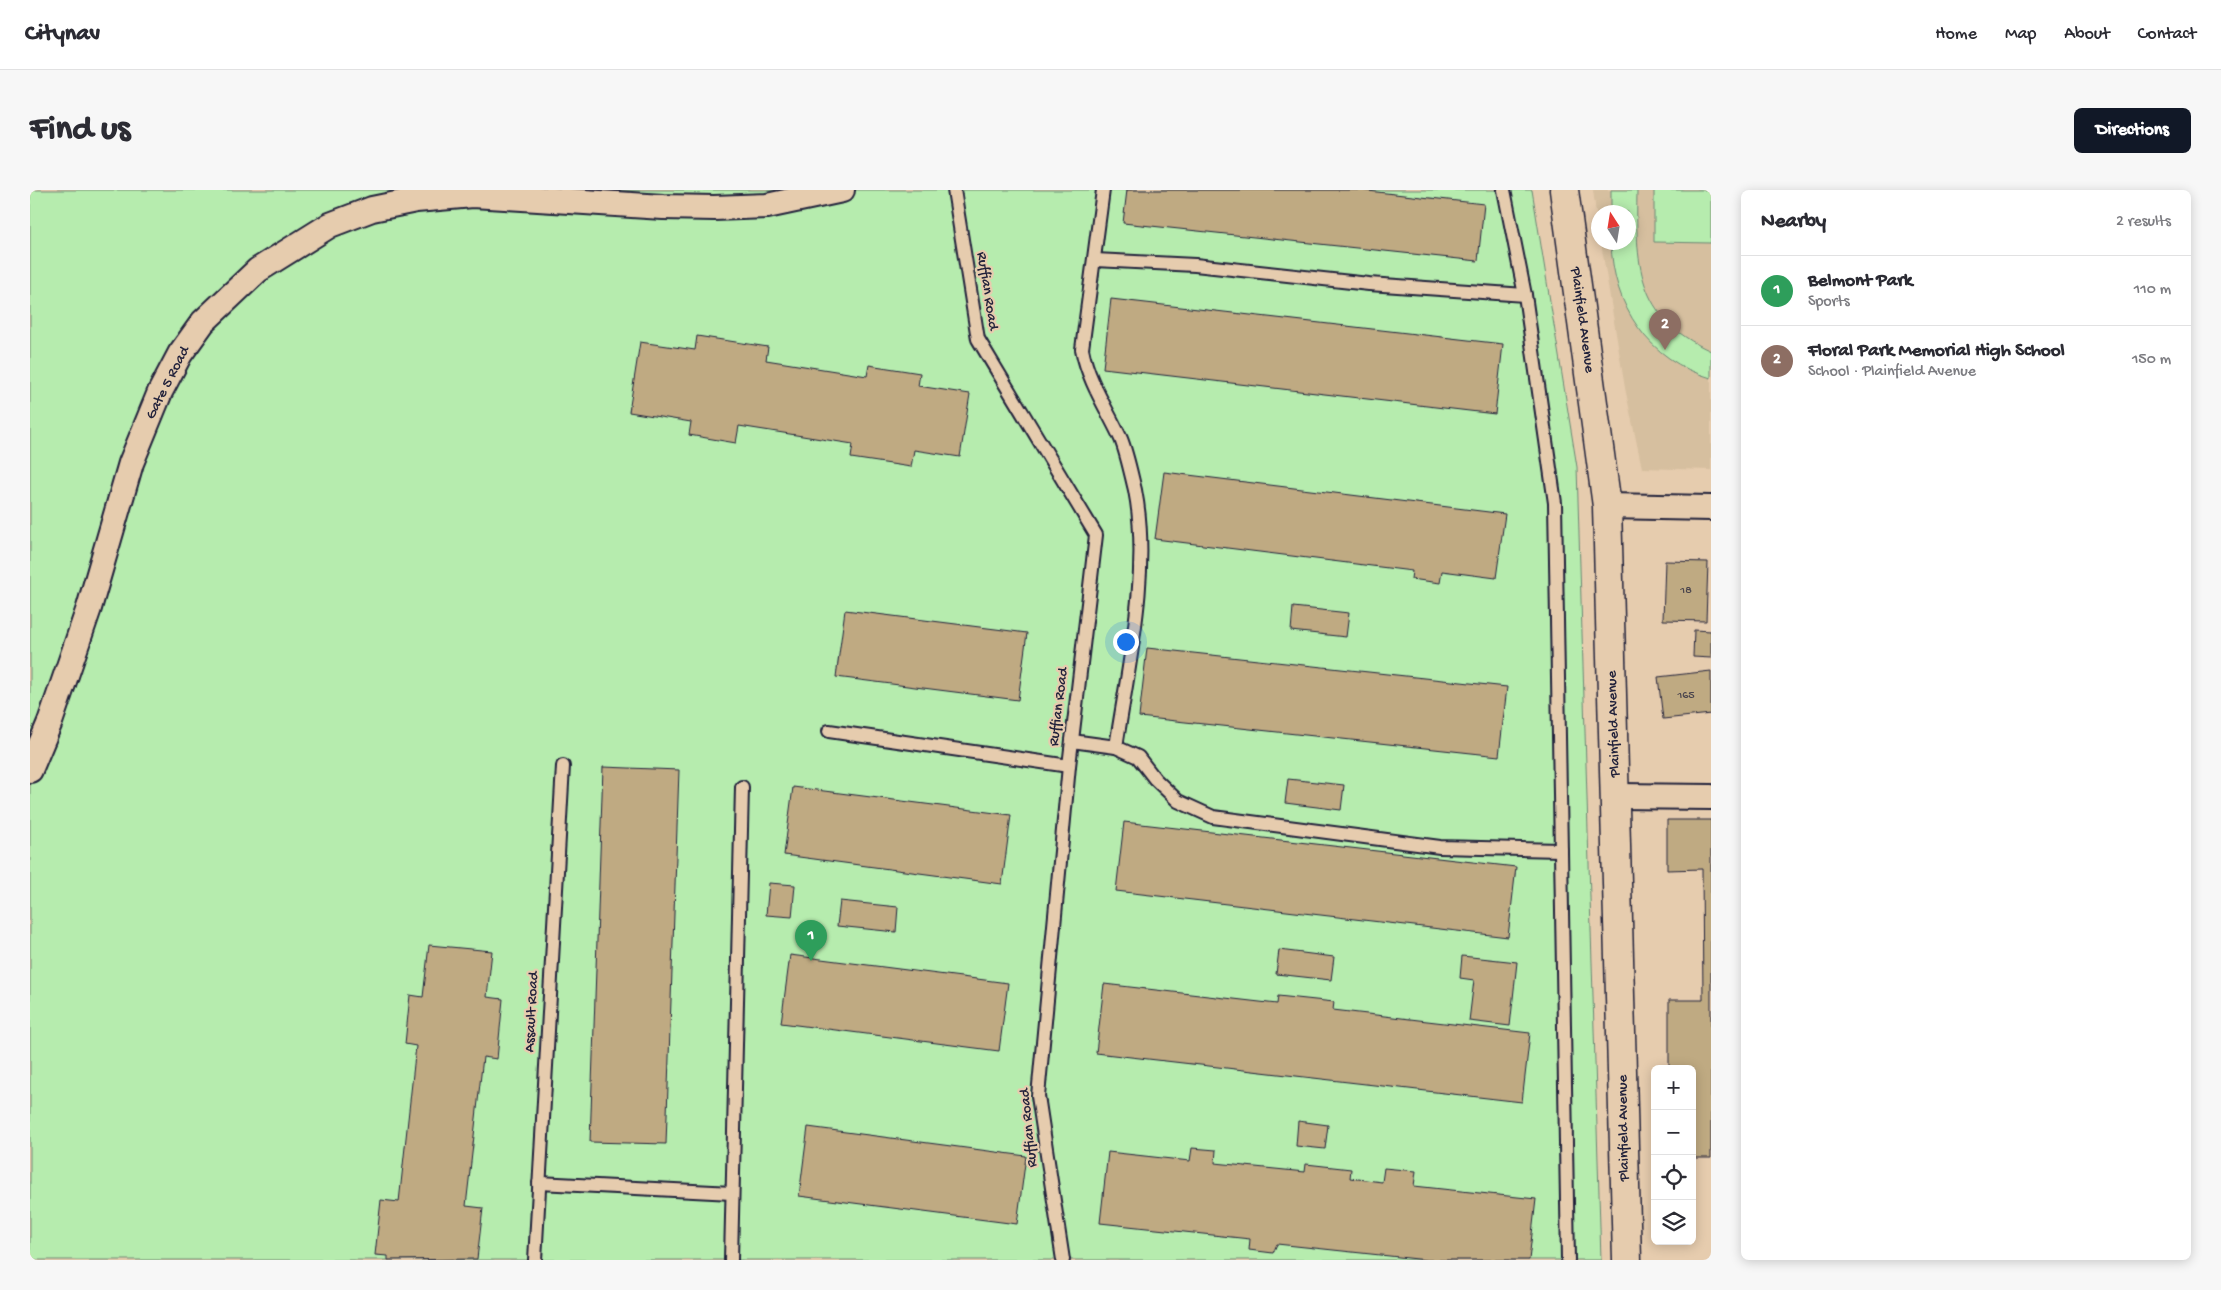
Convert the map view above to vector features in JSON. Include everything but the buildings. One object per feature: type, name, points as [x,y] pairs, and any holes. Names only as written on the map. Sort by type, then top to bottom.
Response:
[{"type":"main road","name":"Plainfield Avenue","points":[[1564,190],[1607,506],[1627,1260]]},
{"type":"street","name":"Gate 5 Road","points":[[30,770],[50,722],[89,608],[132,464],[160,392],[180,354],[203,322],[258,270],[330,225],[372,209],[416,200],[473,194],[663,207],[714,208],[767,206],[836,191]]},
{"type":"street","points":[[1607,506],[1711,508]]},
{"type":"street","points":[[1616,796],[1711,797]]},
{"type":"lane","name":"Ruffian Road","points":[[954,190],[978,338],[1096,535],[1069,766],[1038,1096],[1063,1260]]},
{"type":"lane","points":[[1103,190],[1082,349],[1085,365],[1122,441],[1135,491],[1141,546],[1136,608],[1116,747]]},
{"type":"lane","points":[[1504,190],[1525,295],[1555,503],[1568,1260]]},
{"type":"lane","points":[[1095,260],[1195,264],[1368,284],[1525,295]]},
{"type":"lane","points":[[830,731],[1069,766]]},
{"type":"lane","points":[[1072,741],[1116,747],[1138,757],[1178,801],[1213,817],[1440,847],[1561,850]]},
{"type":"lane","name":"Assault Road","points":[[535,1260],[562,766]]},
{"type":"lane","points":[[731,1260],[742,787]]},
{"type":"lane","points":[[539,1183],[732,1193]]},
{"type":"shaded area","points":[[1593,190],[1711,190],[1711,470],[1642,468],[1625,388],[1602,250],[1636,250],[1636,205],[1595,205]]},
{"type":"green space","points":[[30,190],[1532,190],[1577,467],[1601,1260],[30,1260]]},
{"type":"green space","points":[[1611,190],[1637,190],[1637,241],[1645,285],[1654,304],[1667,322],[1686,337],[1711,351],[1711,378],[1689,370],[1669,358],[1652,344],[1638,327],[1627,309],[1613,266],[1612,250],[1636,250],[1636,205],[1611,205]]},
{"type":"green space","points":[[1654,190],[1711,190],[1711,243],[1654,242]]},
{"type":"place","name":"Floral Park Memorial High School","points":[[1665,350]]},
{"type":"place","name":"Belmont Park","points":[[811,961]]}]
